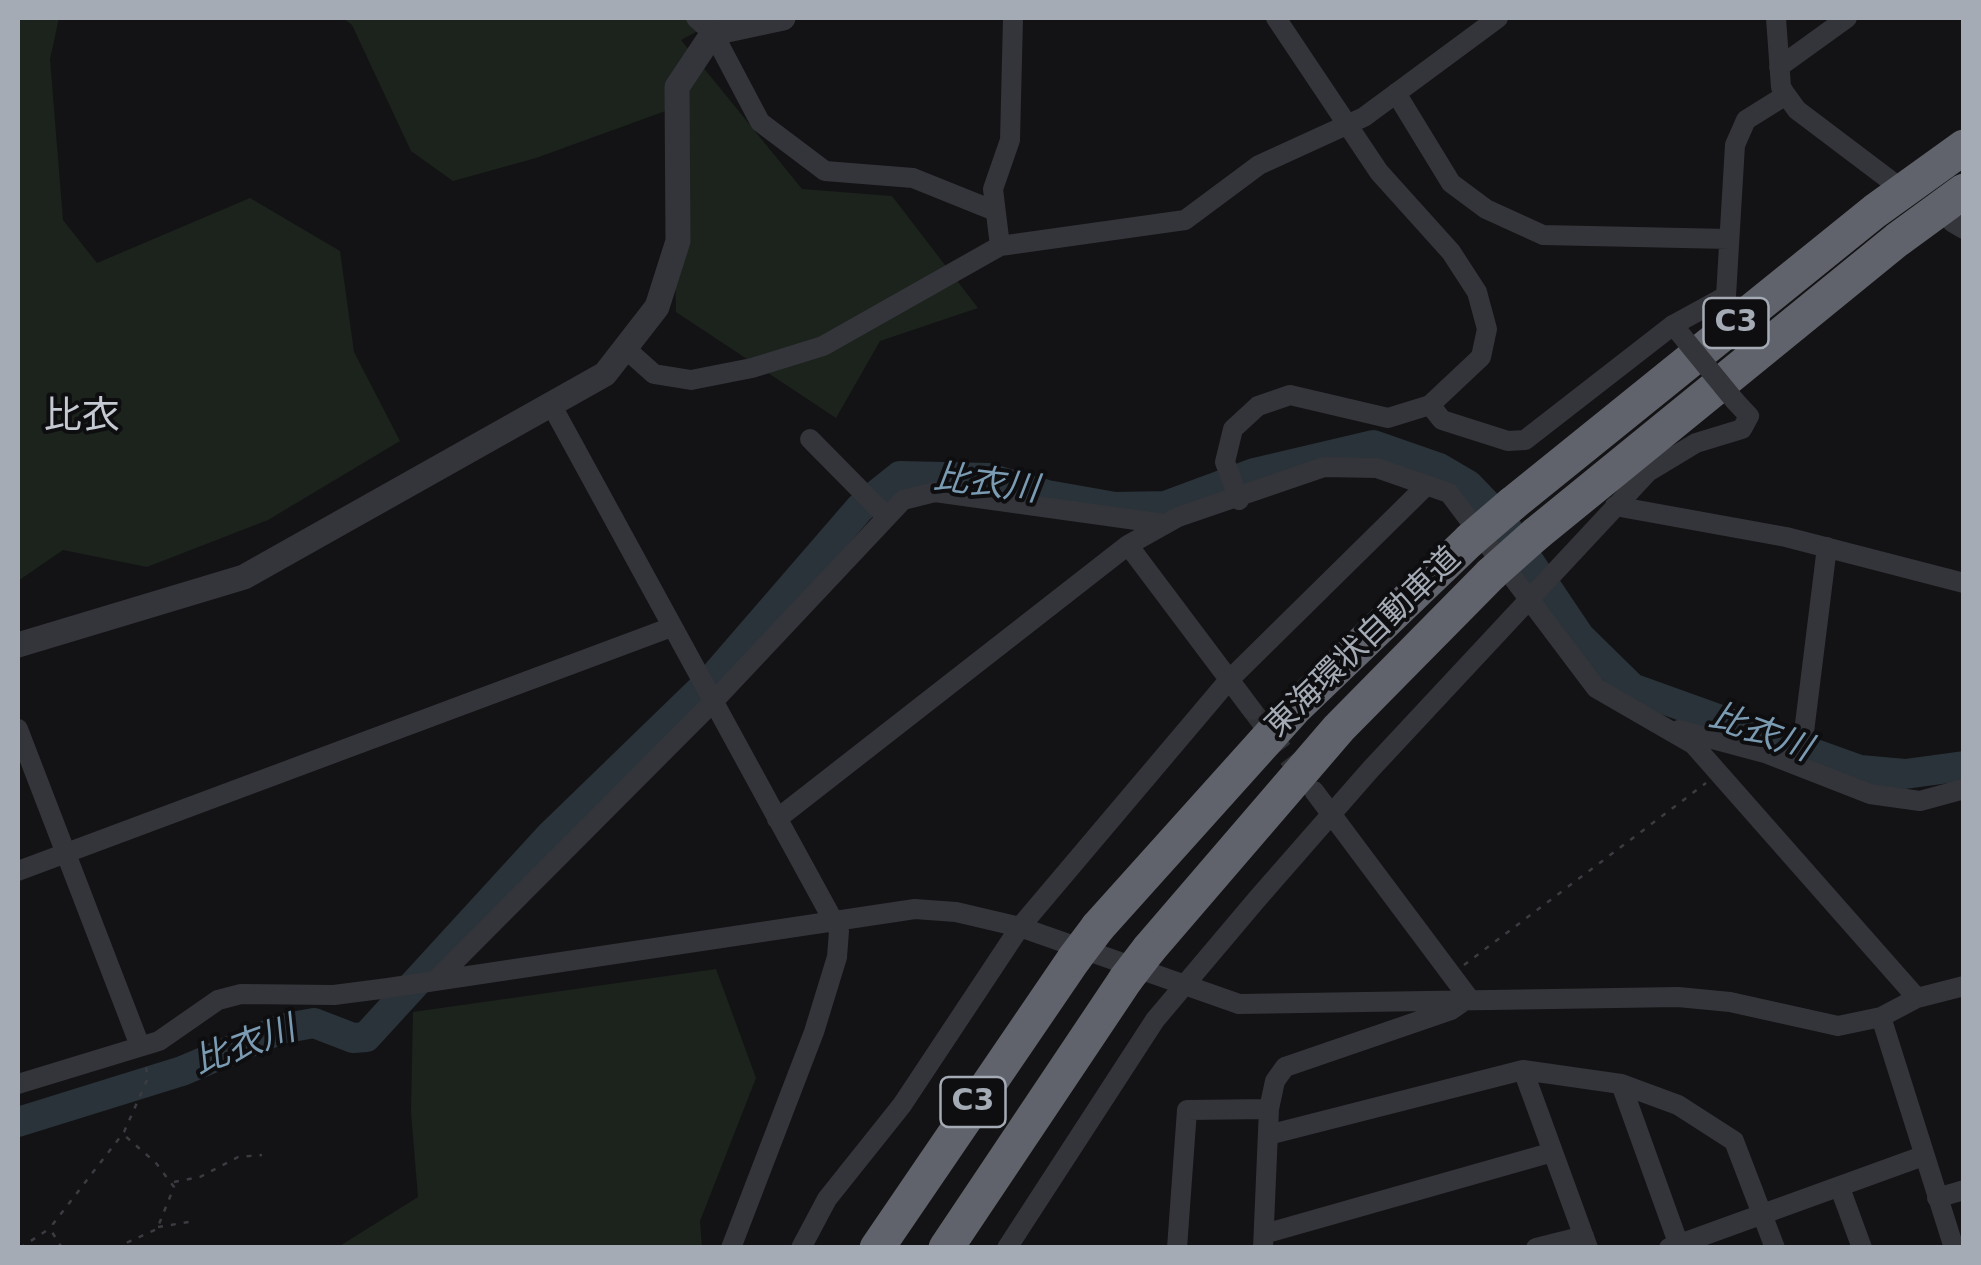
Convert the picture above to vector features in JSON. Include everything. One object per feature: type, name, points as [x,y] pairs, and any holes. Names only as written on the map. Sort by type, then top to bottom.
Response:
[{"type":"highway","name":"東海環状自動車道","points":[[877,1248],[1098,927],[1294,709],[1512,504],[1875,211],[1964,147]]},
{"type":"highway","name":"東海環状自動車道","points":[[946,1248],[1126,979],[1339,728],[1536,534],[1852,276],[1960,214]]},
{"type":"street","points":[[704,26],[783,18]]},
{"type":"street","points":[[1000,246],[995,177],[1010,140],[1014,18]]},
{"type":"street","points":[[1239,500],[1225,462],[1233,429],[1258,406],[1290,395],[1388,418],[1430,404],[1481,357],[1487,329],[1484,312],[1451,252],[1379,172],[1276,18]]},
{"type":"street","points":[[626,349],[654,374],[691,380],[752,368],[823,346],[1000,246],[1185,220],[1259,165],[1346,126],[1498,18]]},
{"type":"street","points":[[1776,18],[1779,67],[1786,95],[1797,110],[1891,181]]},
{"type":"street","points":[[1779,67],[1847,18]]},
{"type":"street","points":[[704,26],[760,122],[824,171],[913,178],[995,212]]},
{"type":"street","points":[[18,644],[244,577],[605,374],[657,306],[678,241],[678,87],[704,26]]},
{"type":"street","points":[[1396,93],[1451,183],[1486,210],[1543,235],[1730,240]]},
{"type":"street","points":[[1430,404],[1442,420],[1508,441],[1525,440],[1674,325],[1726,296],[1735,145],[1746,120],[1786,95]]},
{"type":"street","points":[[1007,1248],[1155,1020],[1332,814],[1648,472],[1680,453],[1742,429],[1749,416],[1674,325]]},
{"type":"street","points":[[552,406],[670,628],[836,921],[837,957],[814,1032],[731,1248]]},
{"type":"street","points":[[810,439],[887,517]]},
{"type":"street","points":[[777,819],[1128,545],[1166,524],[1324,467],[1377,468],[1449,493],[1596,688],[1632,712],[1887,796],[1920,801],[1964,788]]},
{"type":"street","points":[[802,1248],[828,1200],[921,1078],[1020,927],[1228,681],[1427,484]]},
{"type":"street","points":[[438,978],[712,703],[903,500],[936,492],[1166,524]]},
{"type":"street","points":[[1615,506],[1827,548],[1964,583]]},
{"type":"street","points":[[1128,545],[1252,710]]},
{"type":"street","points":[[1794,764],[1804,732],[1827,548]]},
{"type":"street","points":[[18,872],[670,628]]},
{"type":"street","points":[[1672,728],[1719,774],[1917,998]]},
{"type":"street","points":[[18,730],[140,1046]]},
{"type":"street","points":[[1314,791],[1468,998]]},
{"type":"street","points":[[18,1084],[159,1041],[218,1000],[240,994],[334,995],[915,908],[956,912],[1020,927],[1238,1004],[1678,997],[1730,1002],[1838,1026],[1881,1016],[1917,998],[1964,986]]},
{"type":"street","points":[[1468,998],[1451,1010],[1285,1067],[1276,1081],[1269,1109],[1263,1241],[1553,1152]]},
{"type":"street","points":[[1881,1016],[1954,1248]]},
{"type":"street","points":[[1268,1136],[1523,1070],[1621,1084],[1678,1105],[1734,1141],[1775,1248]]},
{"type":"street","points":[[1523,1070],[1586,1242],[1536,1248]]},
{"type":"street","points":[[1621,1084],[1676,1246],[1923,1156]]},
{"type":"street","points":[[1177,1248],[1187,1110],[1269,1109]]},
{"type":"street","points":[[1840,1188],[1862,1248]]},
{"type":"street","points":[[1937,1198],[1964,1190]]},
{"type":"path","points":[[1451,975],[1719,774]]},
{"type":"path","points":[[20,1248],[53,1227],[78,1186],[123,1134],[148,1078],[140,1046]]},
{"type":"path","points":[[123,1134],[174,1182]]},
{"type":"path","points":[[174,1182],[200,1177],[238,1157],[262,1155]]},
{"type":"path","points":[[158,1227],[174,1182]]},
{"type":"path","points":[[115,1248],[158,1227],[195,1221]]},
{"type":"path","points":[[53,1227],[62,1248]]},
{"type":"shaded area","points":[[18,18],[59,18],[50,59],[63,220],[97,263],[250,198],[340,251],[354,352],[400,441],[268,520],[147,567],[63,550],[18,581]]},
{"type":"shaded area","points":[[343,18],[722,18],[681,40],[802,189],[892,196],[978,308],[880,341],[836,418],[676,312],[671,109],[536,158],[453,181],[411,151],[352,25]]},
{"type":"shaded area","points":[[716,969],[756,1078],[700,1221],[702,1247],[338,1247],[418,1197],[411,1112],[413,1012]]},
{"type":"waterway","name":"比衣川","points":[[18,1122],[182,1071],[281,1029],[314,1023],[353,1038],[366,1037],[551,835],[713,678],[860,508],[900,476],[988,478],[1047,495],[1115,507],[1165,506],[1254,473],[1373,445],[1439,468],[1468,485],[1500,518],[1580,637],[1632,688],[1860,770],[1905,774],[1964,766]]},
{"type":"tunnel","points":[[1252,710],[1304,778]]},
{"type":"district","name":"比衣","points":[[82,418]]}]
